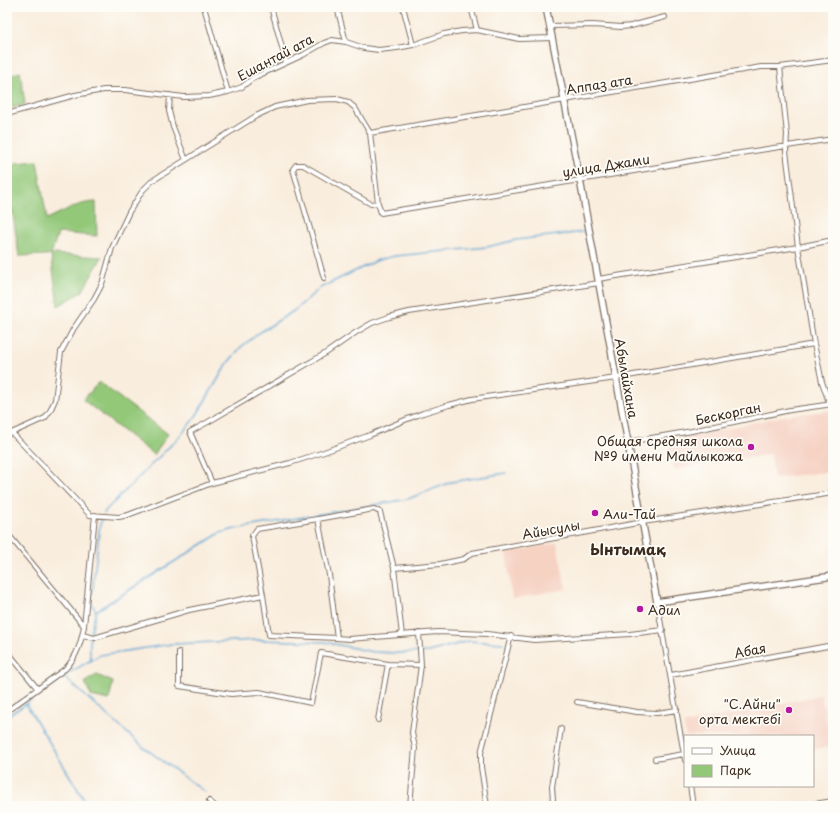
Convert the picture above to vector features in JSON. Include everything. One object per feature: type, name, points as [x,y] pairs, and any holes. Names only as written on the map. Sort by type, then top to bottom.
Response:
[{"type":"main road","name":"Абылайхана","points":[[546,7],[599,281],[657,602]]},
{"type":"main road","points":[[657,602],[833,576]]},
{"type":"street","points":[[204,7],[228,92]]},
{"type":"street","points":[[271,7],[286,62]]},
{"type":"street","points":[[337,7],[346,42]]},
{"type":"street","points":[[403,7],[414,45]]},
{"type":"street","points":[[471,7],[477,30]]},
{"type":"street","points":[[550,26],[593,25],[621,27],[665,17]]},
{"type":"street","name":"Ешантай ата","points":[[7,114],[75,94],[104,90],[125,90],[184,97],[209,96],[228,92],[332,40],[379,50],[414,45],[444,34],[462,31],[477,30],[519,39],[552,38]]},
{"type":"street","name":"Аппаз ата","points":[[370,133],[761,67],[780,67],[833,60]]},
{"type":"street","points":[[780,67],[787,134],[787,159],[798,247],[814,344],[822,382],[832,405]]},
{"type":"street","points":[[170,95],[168,111],[186,160]]},
{"type":"street","points":[[324,278],[293,169],[296,165],[303,165],[371,204],[378,203],[370,133],[356,108],[348,102],[336,99],[307,100],[274,107],[256,116],[152,181],[143,190],[112,248],[102,284],[94,299],[74,328],[61,352],[55,400],[50,411],[45,418],[9,434],[90,515],[119,517],[212,483],[290,463],[370,435],[423,413],[472,399],[616,378],[814,344]]},
{"type":"street","name":"улица Джами","points":[[378,203],[382,213],[701,159],[833,139]]},
{"type":"street","points":[[212,483],[190,432],[326,353],[372,323],[409,312],[599,281],[833,240]]},
{"type":"street","name":"Бескорган","points":[[628,442],[692,431],[790,410],[832,405]]},
{"type":"street","name":"Айысулы","points":[[394,568],[440,564],[464,559],[472,554],[642,522],[833,493]]},
{"type":"street","points":[[402,635],[394,568],[380,512],[374,509],[257,529],[252,536],[269,635],[337,638],[349,640],[438,632],[511,636],[534,640],[630,634],[662,630]]},
{"type":"street","points":[[7,711],[65,669],[76,655],[84,626],[96,515]]},
{"type":"street","points":[[318,519],[329,575],[337,638]]},
{"type":"street","points":[[7,533],[84,626]]},
{"type":"street","points":[[82,635],[94,638],[189,610],[263,595]]},
{"type":"street","points":[[654,759],[684,754],[657,602]]},
{"type":"street","points":[[410,806],[415,748],[412,733],[421,665],[419,633]]},
{"type":"street","points":[[487,806],[481,767],[481,753],[511,636]]},
{"type":"street","name":"Абая","points":[[671,675],[833,645]]},
{"type":"street","points":[[7,651],[37,688]]},
{"type":"street","points":[[179,652],[179,686],[231,694],[259,692],[311,703],[321,653],[388,664],[421,665]]},
{"type":"street","points":[[378,720],[388,664]]},
{"type":"street","points":[[578,702],[637,712],[677,710]]},
{"type":"street","points":[[554,806],[552,787],[561,729]]},
{"type":"street","points":[[690,787],[693,806]]},
{"type":"street","points":[[209,801],[215,806]]},
{"type":"street","points":[[802,806],[833,801]]},
{"type":"shaded area","name":"Общая средняя школа №9 имени Майлыкожа","points":[[833,410],[833,471],[774,478],[771,454],[674,470],[668,441],[784,416]]},
{"type":"shaded area","points":[[557,543],[566,589],[512,599],[506,553]]},
{"type":"shaded area","name":"\"С.Айни\" орта мектебі","points":[[821,695],[831,740],[831,747],[814,749],[814,735],[686,735],[684,724]]},
{"type":"green space","points":[[20,72],[25,104],[12,108],[7,76]]},
{"type":"green space","points":[[37,161],[47,219],[77,206],[90,202],[96,202],[97,236],[58,233],[51,254],[102,257],[82,292],[58,306],[51,255],[19,256],[7,175],[7,164]]},
{"type":"green space","points":[[99,382],[168,434],[154,455],[83,400]]},
{"type":"green space","points":[[97,675],[113,682],[109,700],[91,696],[85,682]]},
{"type":"waterway","points":[[104,514],[105,511],[181,435],[196,416],[227,364],[241,347],[259,333],[295,310],[320,288],[378,260],[395,256],[487,247],[516,240],[583,232]]},
{"type":"waterway","points":[[91,661],[90,636],[96,611],[220,533],[235,529],[408,499],[451,482],[506,473]]},
{"type":"waterway","points":[[96,611],[91,603],[100,524],[103,518]]},
{"type":"waterway","points":[[7,716],[67,674],[100,655],[172,644],[258,640],[325,642],[373,652],[399,653],[428,652],[469,641],[503,643]]},
{"type":"waterway","points":[[64,677],[142,746],[205,792]]},
{"type":"waterway","points":[[26,704],[88,806]]},
{"type":"place","name":"Общая средняя школа №9 имени Майлыкожа","points":[[751,447]]},
{"type":"place","name":"Али-Тай","points":[[595,513]]},
{"type":"place","name":"Адил","points":[[640,609]]},
{"type":"place","name":"\"С.Айни\" орта мектебі","points":[[789,710]]},
{"type":"district","name":"Ынтымақ","points":[[628,548]]}]
